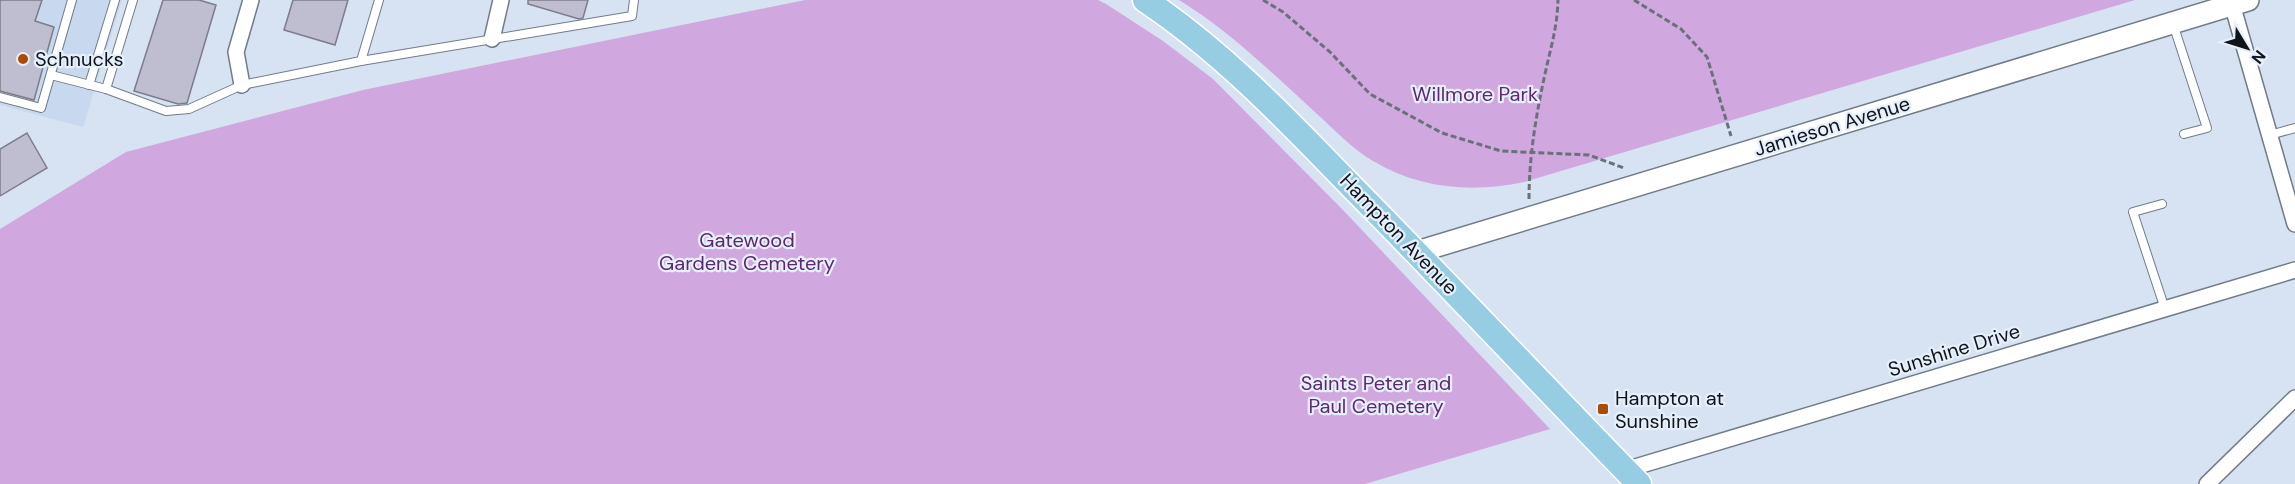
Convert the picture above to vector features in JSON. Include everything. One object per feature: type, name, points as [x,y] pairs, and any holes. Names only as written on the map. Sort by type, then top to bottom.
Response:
[{"type":"main road","name":"Hampton Avenue","points":[[1145,0],[1184,28],[1257,91],[1417,252],[1631,480]]},
{"type":"main road","name":"Jamieson Avenue","points":[[1417,252],[2240,2]]},
{"type":"street","points":[[242,86],[236,52],[251,0]]},
{"type":"street","points":[[492,39],[501,0]]},
{"type":"street","points":[[2240,2],[2270,135],[2295,224]]},
{"type":"street","name":"Sunshine Drive","points":[[1631,480],[2165,309],[2295,270]]},
{"type":"street","points":[[2207,484],[2295,398]]},
{"type":"lane","points":[[0,97],[42,108],[72,0]]},
{"type":"lane","points":[[89,85],[115,0]]},
{"type":"lane","points":[[106,89],[133,0]]},
{"type":"lane","points":[[361,61],[379,0]]},
{"type":"lane","points":[[51,75],[106,89],[166,111],[189,109],[242,86],[361,61],[632,16],[634,0]]},
{"type":"lane","points":[[2173,22],[2207,129],[2184,134]]},
{"type":"lane","points":[[2270,135],[2295,128]]},
{"type":"lane","points":[[2162,204],[2133,212],[2165,309]]},
{"type":"path","points":[[1263,0],[1283,12],[1330,52],[1370,94],[1442,133],[1501,151],[1589,155],[1656,180]]},
{"type":"path","points":[[1529,219],[1531,153],[1545,74],[1557,26],[1558,0]]},
{"type":"path","points":[[1634,0],[1681,29],[1707,57],[1737,155]]},
{"type":"shaded area","points":[[0,0],[122,0],[83,127],[0,105]]},
{"type":"green space","name":"Gatewood Gardens Cemetery","points":[[805,0],[1098,0],[1106,4],[1163,41],[1213,79],[1343,210],[1550,429],[1365,484],[0,484],[0,229],[126,152],[363,90]]},
{"type":"green space","name":"Willmore Park","points":[[1179,0],[2135,0],[1524,182],[1466,188],[1409,178],[1365,156],[1233,39]]},
{"type":"building","name":"Schnucks","points":[[0,0],[42,0],[35,21],[54,27],[34,100],[0,91]]},
{"type":"building","points":[[163,0],[199,0],[216,5],[187,103],[178,104],[134,91]]},
{"type":"building","points":[[293,0],[348,0],[335,45],[284,30]]},
{"type":"building","points":[[528,0],[588,0],[583,18],[579,19],[528,4]]},
{"type":"building","points":[[27,133],[47,168],[0,196],[0,149]]},
{"type":"place","name":"Schnucks","points":[[23,59]]},
{"type":"place","name":"Hampton at Sunshine","points":[[1603,409]]},
{"type":"park label","name":"Saints Peter and Paul Cemetery","points":[[1376,394]]}]
